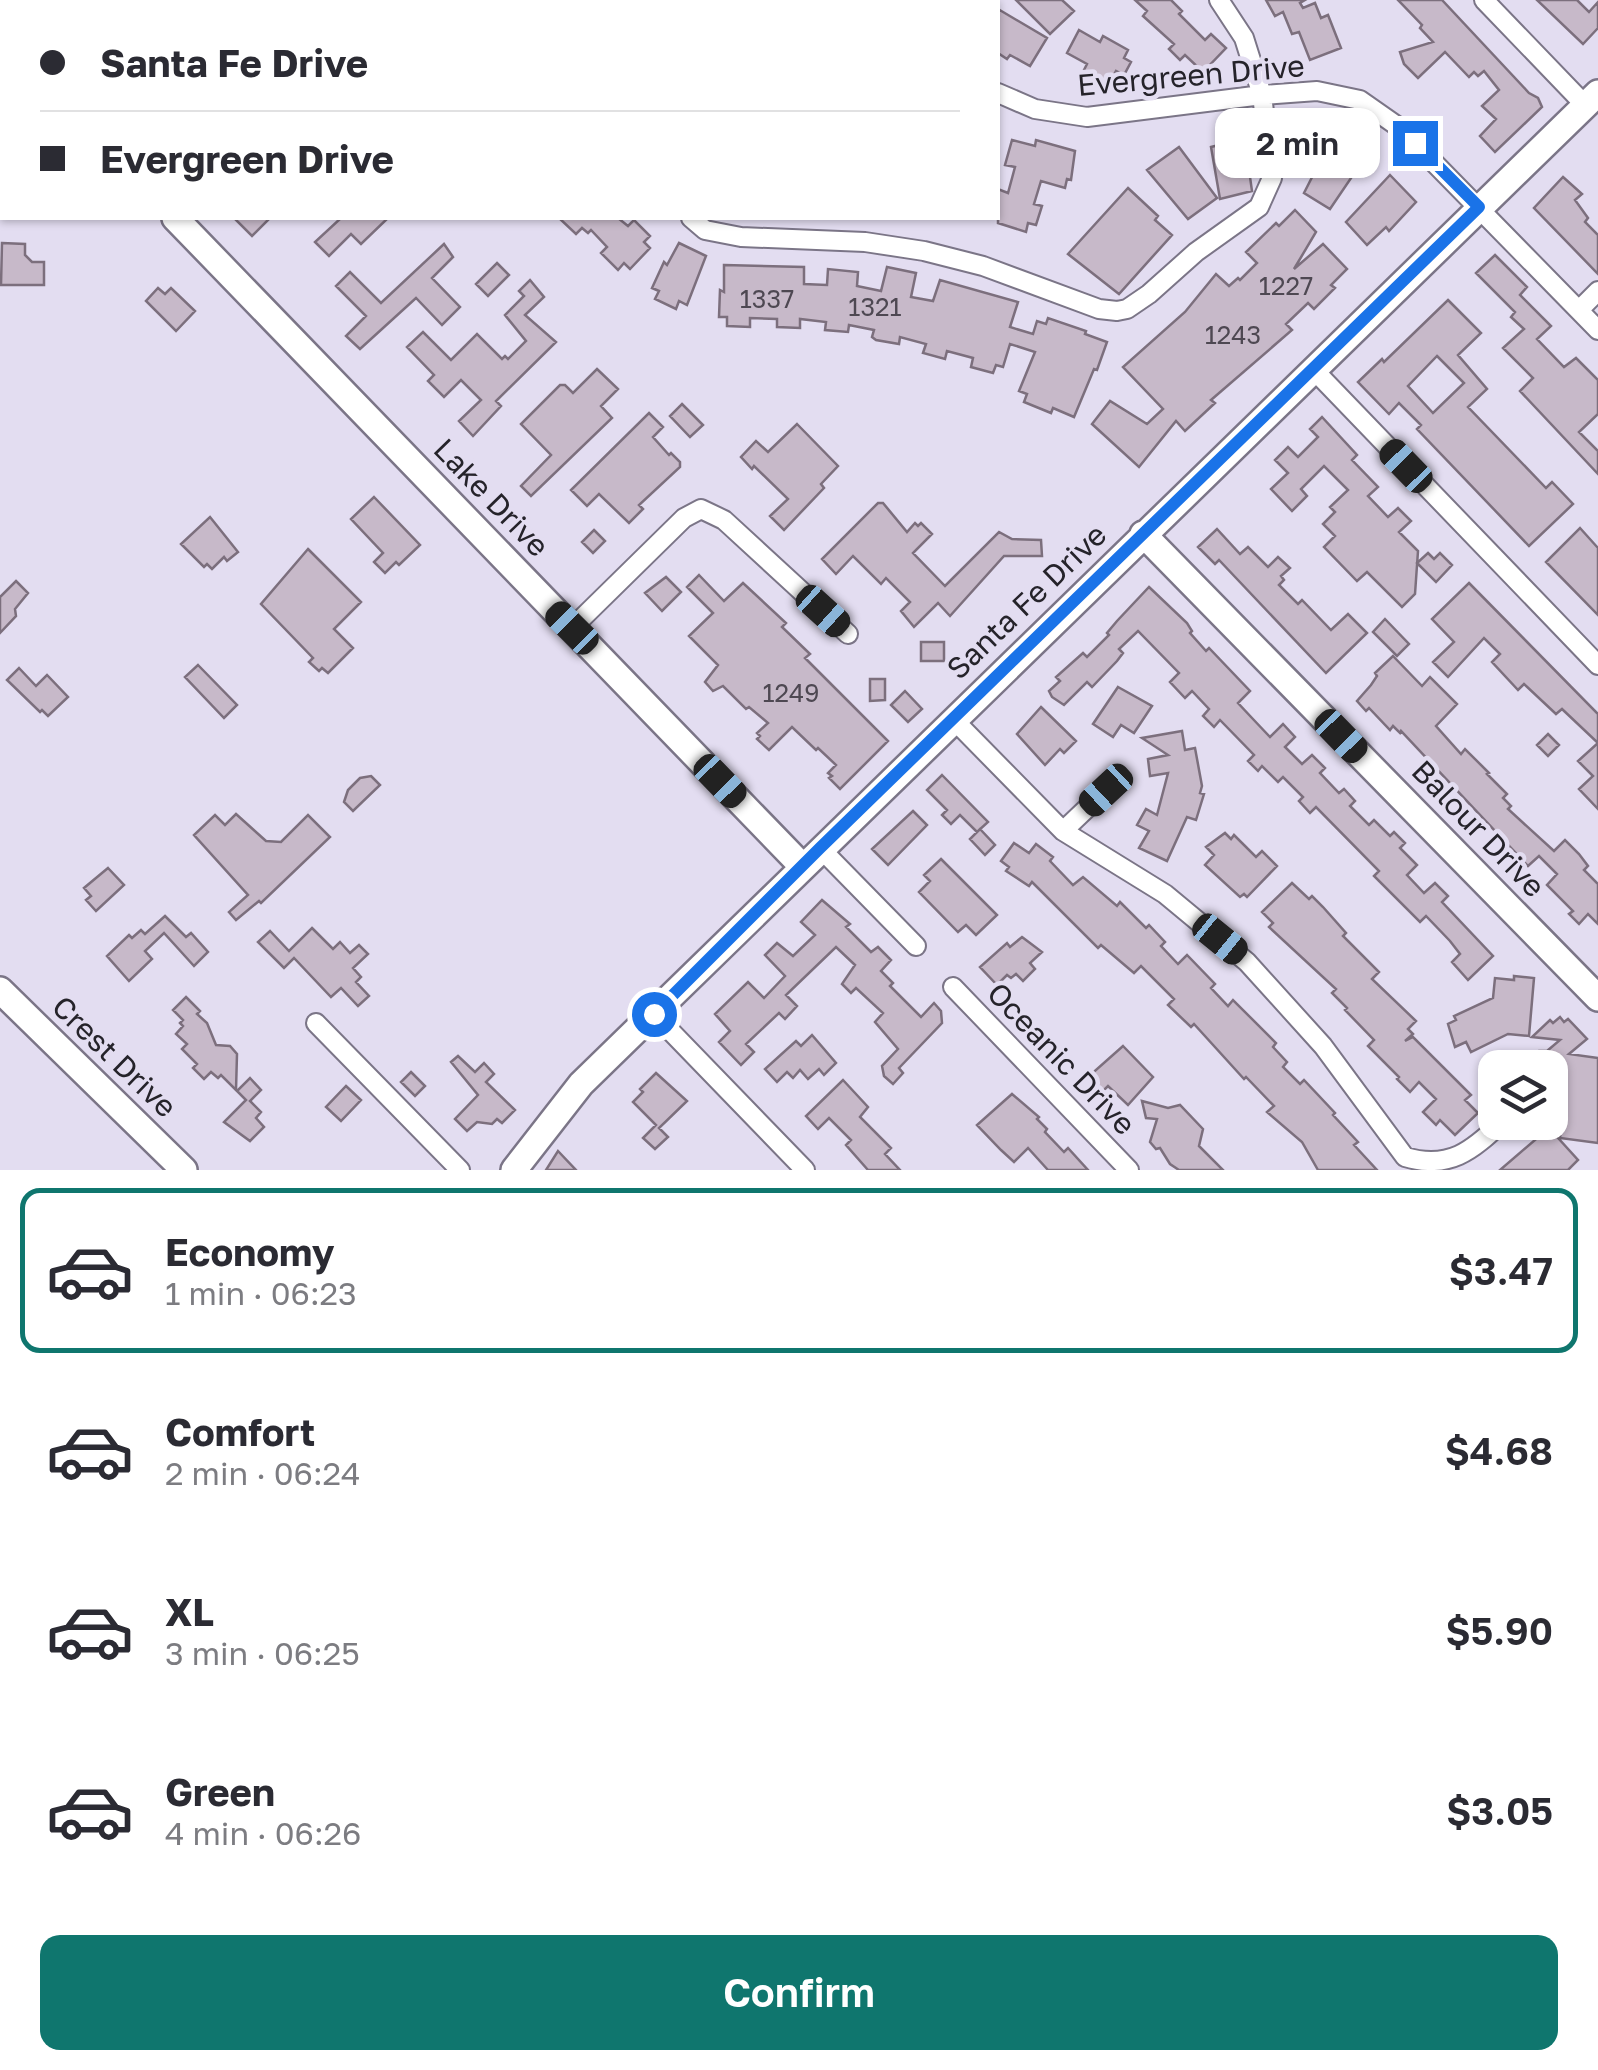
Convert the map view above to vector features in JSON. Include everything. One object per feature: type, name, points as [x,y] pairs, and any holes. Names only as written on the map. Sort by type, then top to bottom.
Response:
[{"type":"main road","name":"Santa Fe Drive","points":[[514,1170],[581,1084],[1592,99]]},
{"type":"main road","name":"Lake Drive","points":[[177,220],[572,628],[811,857]]},
{"type":"main road","name":"Balour Drive","points":[[1144,534],[1598,998]]},
{"type":"main road","name":"Crest Drive","points":[[0,990],[184,1170]]},
{"type":"street","points":[[693,220],[705,230],[741,238],[865,242],[924,251],[982,266],[1099,309],[1127,309],[1259,207],[1272,178],[1262,95],[1244,38],[1219,0]]},
{"type":"street","points":[[1484,0],[1592,99]]},
{"type":"street","name":"Evergreen Drive","points":[[1000,95],[1034,109],[1087,117],[1262,95],[1316,92],[1360,100],[1400,128],[1598,330]]},
{"type":"street","points":[[1579,310],[1598,291]]},
{"type":"street","points":[[1313,369],[1598,665]]},
{"type":"street","points":[[572,628],[684,518],[700,509],[724,520],[848,634]]},
{"type":"street","points":[[953,719],[1063,831],[1165,894],[1248,962],[1322,1046],[1406,1157],[1418,1165],[1442,1168],[1460,1162],[1483,1140]]},
{"type":"street","points":[[1063,831],[1106,790]]},
{"type":"street","points":[[811,857],[916,946]]},
{"type":"street","name":"Oceanic Drive","points":[[953,987],[1129,1170]]},
{"type":"street","points":[[654,1014],[805,1170]]},
{"type":"street","points":[[316,1023],[460,1170]]},
{"type":"building","points":[[1016,0],[1062,0],[1074,11],[1050,34]]},
{"type":"building","points":[[1135,0],[1171,0],[1205,40],[1211,34],[1226,48],[1203,72],[1185,55],[1180,60],[1169,49],[1174,44],[1143,16],[1147,11]]},
{"type":"building","points":[[1266,0],[1305,0],[1300,3],[1303,8],[1315,3],[1321,18],[1328,15],[1341,48],[1310,60],[1299,32],[1292,34],[1283,12],[1275,16]]},
{"type":"building","points":[[1398,0],[1442,0],[1538,98],[1542,107],[1495,152],[1480,136],[1496,119],[1482,106],[1499,90],[1484,71],[1469,77],[1445,52],[1418,78],[1404,64],[1400,52],[1433,42]]},
{"type":"building","points":[[1537,0],[1577,0],[1589,12],[1598,2],[1598,28],[1583,44]]},
{"type":"building","points":[[1000,10],[1047,38],[1030,66],[1010,55],[1007,59],[1000,54]]},
{"type":"building","points":[[1079,30],[1100,42],[1103,36],[1128,50],[1124,58],[1131,62],[1124,75],[1116,71],[1109,84],[1084,70],[1087,64],[1067,53]]},
{"type":"building","points":[[1241,133],[1243,142],[1249,141],[1249,163],[1255,169],[1249,170],[1252,191],[1220,199],[1211,147],[1219,145],[1218,137]]},
{"type":"building","points":[[1333,136],[1366,156],[1330,209],[1304,193]]},
{"type":"building","points":[[1012,140],[1035,146],[1036,140],[1075,151],[1071,180],[1067,179],[1065,188],[1041,181],[1034,204],[1042,206],[1036,225],[1028,223],[1026,232],[998,223],[1000,190],[1008,193],[1015,167],[1005,165]]},
{"type":"building","points":[[1179,147],[1217,198],[1188,219],[1147,170]]},
{"type":"building","points":[[1390,175],[1416,202],[1389,231],[1386,227],[1367,245],[1346,222]]},
{"type":"building","points":[[1563,177],[1582,194],[1575,200],[1588,218],[1585,222],[1598,235],[1598,274],[1534,208]]},
{"type":"building","points":[[1128,188],[1172,235],[1119,294],[1068,254]]},
{"type":"building","points":[[1295,210],[1316,232],[1294,269],[1323,244],[1347,269],[1314,309],[1308,303],[1286,324],[1292,330],[1211,400],[1215,403],[1185,431],[1176,421],[1139,467],[1092,424],[1110,401],[1147,424],[1163,409],[1123,367],[1185,312],[1216,274],[1229,286],[1240,280],[1257,263],[1246,252]]},
{"type":"building","points":[[236,220],[268,220],[252,236]]},
{"type":"building","points":[[339,220],[386,220],[361,244],[351,234],[329,256],[315,242]]},
{"type":"building","points":[[561,220],[620,220],[628,226],[634,220],[650,236],[644,242],[650,248],[630,269],[624,263],[618,270],[601,253],[607,247],[591,230],[588,233],[582,228],[576,234]]},
{"type":"building","points":[[2,243],[25,244],[25,255],[32,262],[44,262],[44,285],[1,285]]},
{"type":"building","points":[[679,243],[706,256],[687,305],[679,301],[676,309],[655,299],[659,291],[652,288],[664,262],[667,265]]},
{"type":"building","points":[[444,244],[453,257],[432,278],[460,307],[442,325],[416,298],[360,349],[346,336],[366,316],[336,286],[350,272],[381,303]]},
{"type":"building","points":[[1495,255],[1527,287],[1520,295],[1551,326],[1537,339],[1564,367],[1576,358],[1598,380],[1598,414],[1579,432],[1598,451],[1598,474],[1520,391],[1533,378],[1503,348],[1524,329],[1511,317],[1515,312],[1476,273]]},
{"type":"building","points":[[497,263],[509,275],[488,296],[476,284]]},
{"type":"building","points":[[724,265],[804,267],[804,284],[827,285],[828,269],[858,272],[857,286],[881,291],[887,267],[916,273],[911,297],[933,301],[940,280],[1018,302],[1010,327],[1033,334],[1037,321],[1046,324],[1048,318],[1107,342],[1074,417],[1053,408],[1051,413],[1024,402],[1027,394],[1019,391],[1035,352],[1010,344],[1003,367],[996,365],[993,373],[971,367],[973,358],[947,351],[945,359],[923,353],[926,344],[900,337],[899,344],[876,340],[872,337],[874,330],[849,325],[848,332],[825,330],[826,322],[800,319],[800,328],[777,327],[777,319],[750,318],[750,327],[727,326],[727,317],[719,317]]},
{"type":"building","points":[[530,280],[544,297],[525,315],[556,342],[496,401],[501,406],[473,436],[459,421],[481,400],[461,380],[444,397],[428,381],[434,375],[407,347],[423,332],[451,360],[477,334],[502,359],[508,359],[526,341],[505,315],[524,296],[519,291]]},
{"type":"building","points":[[158,288],[165,294],[171,288],[195,311],[176,331],[146,301]]},
{"type":"building","points":[[1448,300],[1481,333],[1458,355],[1487,389],[1468,407],[1546,488],[1552,482],[1573,504],[1529,546],[1417,429],[1421,425],[1399,403],[1389,414],[1358,382],[1382,359],[1384,362]],"holes":[[[1437,356],[1464,383],[1433,413],[1408,386]]]},
{"type":"building","points":[[597,369],[618,389],[601,406],[612,418],[531,496],[521,486],[551,455],[521,424],[560,385],[573,393]]},
{"type":"building","points":[[682,404],[703,425],[690,437],[670,416]]},
{"type":"building","points":[[649,413],[663,427],[653,437],[680,462],[680,467],[639,505],[643,509],[629,523],[599,494],[587,506],[571,490]]},
{"type":"building","points":[[1322,417],[1357,455],[1352,460],[1378,487],[1368,496],[1388,517],[1398,508],[1411,521],[1399,532],[1418,551],[1415,594],[1402,607],[1367,572],[1357,581],[1324,547],[1335,536],[1323,524],[1335,512],[1330,507],[1348,490],[1324,466],[1301,489],[1307,496],[1292,511],[1271,489],[1288,473],[1275,460],[1288,447],[1298,457],[1318,437],[1310,429]]},
{"type":"building","points":[[797,424],[838,466],[821,484],[824,488],[784,530],[770,516],[788,499],[741,457],[756,441],[768,452]]},
{"type":"building","points":[[374,497],[420,545],[385,573],[374,562],[383,553],[351,519]]},
{"type":"building","points":[[878,503],[883,503],[907,532],[915,523],[921,523],[932,534],[913,553],[945,586],[999,532],[1012,539],[1041,540],[1042,556],[1004,556],[950,616],[938,603],[914,627],[901,611],[910,602],[886,578],[881,584],[853,556],[836,574],[822,559]]},
{"type":"building","points":[[210,517],[238,552],[227,561],[224,557],[212,569],[207,564],[204,567],[181,544]]},
{"type":"building","points":[[1580,528],[1598,548],[1598,615],[1546,562]]},
{"type":"building","points":[[1217,529],[1240,554],[1248,547],[1268,567],[1278,557],[1290,568],[1281,576],[1284,580],[1279,585],[1298,604],[1302,600],[1331,630],[1348,614],[1367,633],[1326,673],[1219,560],[1215,564],[1198,547]]},
{"type":"building","points":[[594,530],[605,541],[593,553],[582,542]]},
{"type":"building","points":[[308,549],[361,602],[334,629],[353,648],[328,673],[309,662],[313,658],[261,604]]},
{"type":"building","points":[[1428,553],[1434,559],[1440,553],[1452,565],[1436,582],[1417,563]]},
{"type":"building","points":[[699,575],[724,601],[743,583],[786,623],[782,627],[810,654],[805,658],[888,741],[840,789],[828,773],[836,765],[792,727],[769,750],[757,739],[757,733],[768,723],[749,707],[746,709],[723,686],[713,691],[705,682],[718,665],[689,636],[713,613],[687,587]]},
{"type":"building","points":[[666,577],[681,592],[662,611],[645,593]]},
{"type":"building","points":[[16,581],[28,593],[15,609],[16,616],[0,633],[0,597]]},
{"type":"building","points":[[1469,583],[1598,714],[1598,743],[1562,709],[1556,714],[1524,684],[1518,690],[1492,662],[1500,654],[1484,638],[1448,677],[1433,662],[1454,642],[1432,619]]},
{"type":"building","points":[[1149,587],[1187,623],[1190,633],[1206,651],[1209,648],[1250,691],[1238,703],[1270,737],[1283,724],[1295,737],[1285,747],[1302,764],[1312,755],[1325,768],[1320,773],[1339,793],[1344,789],[1355,801],[1350,806],[1369,825],[1374,820],[1390,836],[1394,832],[1405,843],[1400,848],[1417,865],[1407,875],[1424,893],[1435,883],[1448,896],[1442,902],[1493,956],[1468,980],[1452,962],[1460,954],[1450,941],[1426,916],[1420,922],[1374,876],[1379,871],[1316,807],[1310,813],[1299,801],[1303,797],[1283,777],[1278,782],[1262,766],[1258,771],[1248,761],[1254,755],[1220,720],[1214,727],[1203,716],[1209,709],[1192,691],[1185,698],[1170,682],[1179,673],[1138,631],[1119,649],[1123,653],[1092,687],[1087,682],[1064,705],[1052,697],[1049,691],[1060,681],[1056,677],[1083,653],[1087,657]]},
{"type":"building","points":[[1385,619],[1409,644],[1397,656],[1373,632]]},
{"type":"building","points":[[921,642],[944,642],[944,661],[921,661]]},
{"type":"building","points":[[1393,656],[1422,686],[1430,677],[1457,704],[1436,726],[1461,754],[1465,749],[1489,773],[1507,794],[1503,798],[1511,806],[1508,809],[1554,851],[1565,840],[1579,854],[1588,866],[1584,870],[1598,884],[1598,924],[1588,914],[1579,924],[1569,914],[1573,911],[1547,885],[1557,874],[1539,856],[1528,866],[1401,731],[1393,726],[1390,730],[1357,701],[1377,676],[1375,673]]},
{"type":"building","points":[[198,665],[237,705],[224,718],[185,677]]},
{"type":"building","points":[[19,668],[36,686],[47,675],[68,697],[48,716],[40,712],[7,680]]},
{"type":"building","points":[[870,679],[885,679],[885,700],[870,701]]},
{"type":"building","points":[[1118,687],[1152,706],[1134,733],[1121,725],[1113,737],[1093,724]]},
{"type":"building","points":[[905,691],[922,709],[908,722],[891,705]]},
{"type":"building","points":[[1041,707],[1076,741],[1064,753],[1060,749],[1045,765],[1017,734]]},
{"type":"building","points":[[1182,731],[1185,750],[1195,748],[1200,793],[1204,794],[1196,820],[1187,817],[1167,861],[1139,848],[1149,831],[1137,825],[1146,809],[1157,815],[1168,773],[1150,776],[1148,759],[1168,755],[1142,738]]},
{"type":"building","points":[[1548,734],[1559,745],[1548,756],[1537,745]]},
{"type":"building","points":[[1598,743],[1598,809],[1579,789],[1593,776],[1578,761]]},
{"type":"building","points":[[942,775],[988,822],[977,832],[960,815],[951,824],[942,815],[947,810],[927,790]]},
{"type":"building","points":[[371,776],[380,785],[353,811],[344,802],[348,790],[360,778]]},
{"type":"building","points":[[913,811],[927,825],[888,865],[872,849]]},
{"type":"building","points":[[236,814],[266,841],[281,842],[308,815],[330,837],[261,903],[236,920],[229,912],[248,895],[194,835],[215,815],[225,825]]},
{"type":"building","points":[[980,829],[995,845],[985,855],[970,839]]},
{"type":"building","points":[[1225,833],[1231,839],[1234,835],[1256,857],[1262,851],[1277,866],[1247,897],[1240,897],[1205,865],[1214,855],[1206,847]]},
{"type":"building","points":[[1014,843],[1029,853],[1036,844],[1053,857],[1050,861],[1073,885],[1083,877],[1117,906],[1120,902],[1165,942],[1161,946],[1178,964],[1187,955],[1215,984],[1211,988],[1228,1006],[1233,1000],[1276,1043],[1273,1047],[1287,1062],[1283,1067],[1300,1084],[1304,1080],[1335,1113],[1358,1142],[1354,1145],[1377,1170],[1318,1170],[1302,1142],[1267,1112],[1274,1106],[1194,1024],[1191,1027],[1168,1005],[1174,999],[1141,966],[1134,973],[1101,945],[1098,948],[1032,882],[1029,886],[1006,871],[1009,867],[1001,861]]},
{"type":"building","points":[[941,859],[997,915],[976,935],[966,925],[958,932],[919,892],[930,881],[924,875]]},
{"type":"building","points":[[108,868],[124,885],[96,911],[86,900],[91,896],[84,888]]},
{"type":"building","points":[[1292,883],[1309,899],[1312,896],[1346,933],[1343,936],[1379,972],[1372,979],[1416,1021],[1408,1029],[1413,1034],[1405,1041],[1413,1037],[1471,1095],[1465,1100],[1478,1113],[1455,1135],[1440,1120],[1436,1125],[1423,1112],[1436,1099],[1419,1082],[1410,1092],[1397,1079],[1368,1046],[1374,1040],[1332,993],[1336,989],[1269,927],[1273,923],[1262,912]]},
{"type":"building","points":[[822,900],[850,924],[846,927],[871,952],[878,947],[891,960],[881,971],[893,983],[890,986],[921,1017],[934,1003],[941,1011],[942,1023],[899,1068],[903,1073],[893,1084],[884,1076],[882,1066],[898,1049],[875,1022],[883,1013],[856,988],[851,993],[842,984],[855,965],[836,947],[786,995],[797,1006],[785,1019],[779,1013],[746,1044],[754,1052],[741,1065],[719,1042],[730,1031],[715,1014],[748,982],[764,998],[785,976],[765,955],[777,943],[793,956],[815,935],[801,922]]},
{"type":"building","points":[[165,916],[186,937],[191,933],[208,952],[194,966],[164,933],[145,951],[152,959],[129,981],[107,956],[129,935],[132,938],[141,930],[145,934]]},
{"type":"building","points":[[312,928],[333,949],[340,942],[350,953],[359,945],[368,954],[353,968],[361,977],[356,982],[369,996],[358,1006],[341,988],[331,997],[294,958],[284,968],[258,942],[270,931],[289,951]]},
{"type":"building","points":[[1022,937],[1042,952],[1030,963],[1035,969],[1023,981],[1016,974],[1011,978],[1007,975],[997,985],[980,967],[1007,943],[1010,947]]},
{"type":"building","points":[[1514,976],[1534,978],[1529,1036],[1508,1034],[1471,1052],[1466,1042],[1455,1047],[1448,1024],[1456,1020],[1454,1016],[1493,998],[1495,978],[1514,980]]},
{"type":"building","points":[[186,997],[200,1011],[197,1014],[207,1023],[216,1045],[230,1046],[237,1054],[236,1090],[221,1075],[218,1078],[211,1072],[204,1079],[193,1068],[197,1064],[182,1049],[187,1044],[176,1034],[183,1020],[173,1010]]},
{"type":"building","points":[[1560,1017],[1564,1022],[1568,1019],[1587,1039],[1569,1054],[1598,1058],[1598,1143],[1568,1139],[1568,1050],[1548,1050],[1560,1040],[1532,1037],[1550,1020],[1553,1023]]},
{"type":"building","points":[[812,1035],[836,1063],[824,1075],[819,1069],[808,1079],[800,1070],[793,1078],[787,1072],[777,1082],[765,1069],[796,1041],[801,1046]]},
{"type":"building","points":[[1123,1046],[1153,1077],[1128,1105],[1108,1086],[1102,1092],[1088,1077]]},
{"type":"building","points":[[458,1056],[475,1072],[484,1063],[494,1074],[486,1082],[515,1110],[502,1123],[497,1119],[492,1124],[477,1122],[467,1131],[455,1119],[478,1095],[451,1062]]},
{"type":"building","points":[[411,1072],[425,1086],[415,1096],[401,1082]]},
{"type":"building","points":[[656,1073],[687,1101],[659,1128],[668,1137],[655,1149],[643,1138],[656,1125],[633,1102]]},
{"type":"building","points":[[250,1078],[261,1090],[250,1101],[261,1112],[256,1118],[264,1127],[250,1141],[224,1122],[246,1100],[237,1091]]},
{"type":"building","points":[[843,1080],[868,1107],[860,1117],[891,1148],[885,1154],[900,1170],[868,1170],[846,1145],[851,1140],[829,1118],[818,1129],[806,1116]]},
{"type":"building","points":[[346,1086],[361,1100],[341,1121],[326,1107]]},
{"type":"building","points":[[1012,1094],[1039,1117],[1045,1132],[1064,1152],[1068,1148],[1088,1170],[1048,1170],[1028,1148],[1014,1162],[1001,1150],[977,1125]]},
{"type":"building","points":[[1142,1101],[1168,1108],[1180,1105],[1203,1129],[1199,1146],[1223,1170],[1179,1170],[1170,1164],[1160,1148],[1150,1142],[1157,1119],[1146,1118]]},
{"type":"building","points":[[1535,1140],[1560,1140],[1578,1160],[1568,1170],[1500,1170]]},
{"type":"building","points":[[558,1151],[576,1170],[546,1170]]},
{"type":"route","points":[[654,1014],[1479,207],[1415,143]]}]
